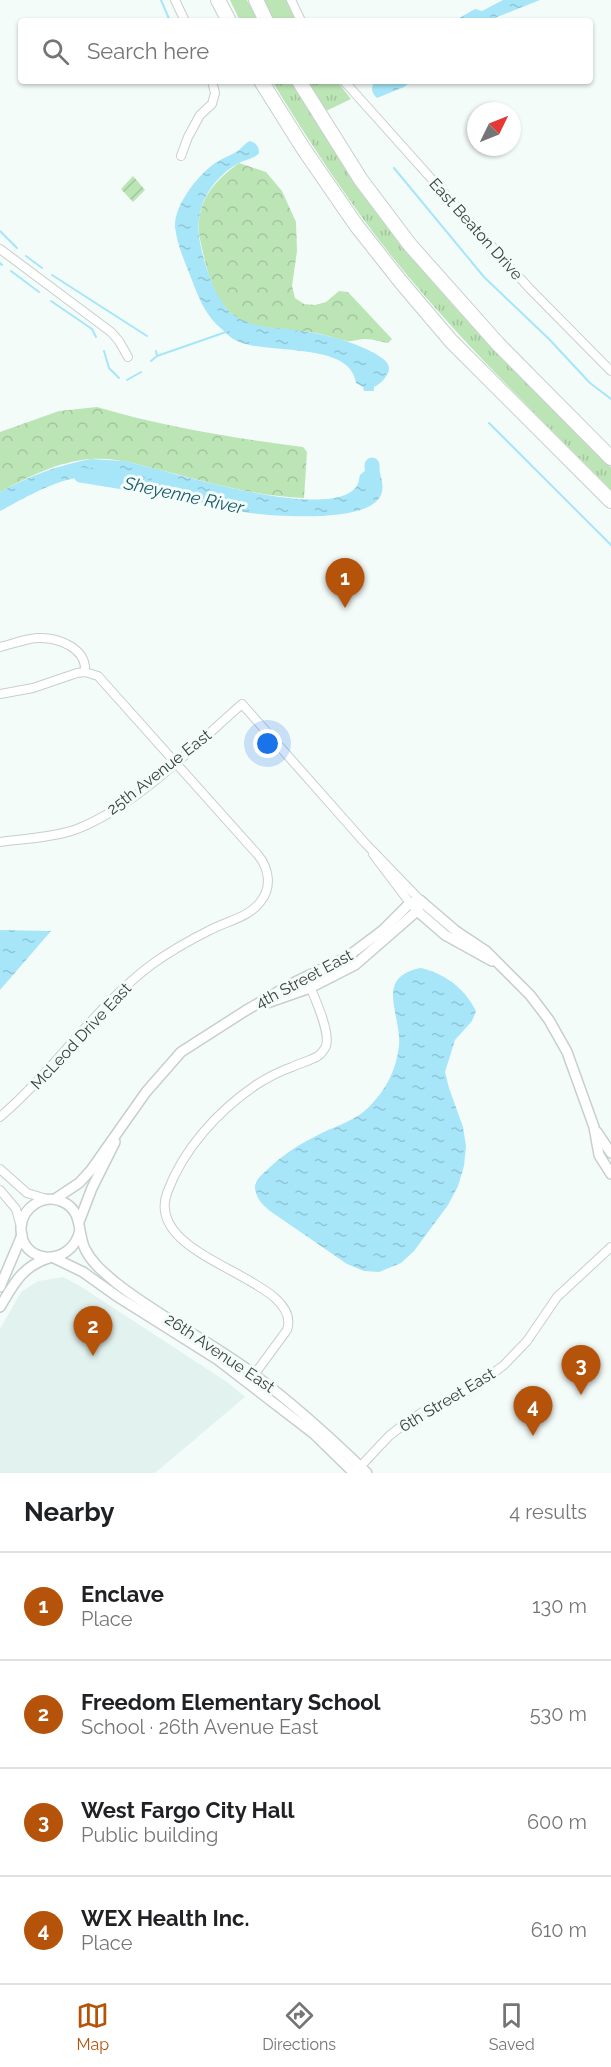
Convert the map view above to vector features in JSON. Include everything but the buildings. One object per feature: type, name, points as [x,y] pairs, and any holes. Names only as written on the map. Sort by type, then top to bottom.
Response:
[{"type":"highway","points":[[218,0],[227,18]]},
{"type":"highway","points":[[256,0],[265,18]]},
{"type":"highway","points":[[263,84],[356,225],[401,282],[451,341],[611,501]]},
{"type":"highway","points":[[301,84],[361,180],[410,245],[498,344],[611,458]]},
{"type":"street","points":[[175,0],[184,18]]},
{"type":"street","points":[[291,0],[300,18]]},
{"type":"street","points":[[181,156],[200,115],[212,104],[215,93],[213,84]]},
{"type":"street","name":"East Beaton Drive","points":[[347,84],[523,281],[611,371]]},
{"type":"street","points":[[0,249],[111,332],[128,357]]},
{"type":"street","points":[[0,647],[36,638],[49,638],[64,643],[83,656],[86,663],[84,672],[33,688],[0,694]]},
{"type":"street","name":"McLeod Drive East","points":[[0,1117],[34,1087],[92,1019],[125,986],[172,951],[251,912],[264,897],[267,889],[268,879],[262,860],[104,681],[98,676],[84,672]]},
{"type":"street","name":"25th Avenue East","points":[[0,842],[76,830],[118,809],[242,704],[365,843]]},
{"type":"street","points":[[365,843],[387,876],[410,903],[419,906]]},
{"type":"street","points":[[365,843],[419,906],[486,951],[530,995],[549,1020],[567,1052],[594,1127],[599,1155],[611,1174]]},
{"type":"street","name":"4th Street East","points":[[51,1199],[79,1183],[91,1170],[146,1092],[181,1052],[245,1011],[347,957],[366,944],[410,903]]},
{"type":"street","name":"4th Street East","points":[[245,1011],[310,988],[355,965],[419,906]]},
{"type":"street","points":[[251,1379],[287,1330],[290,1320],[287,1310],[282,1303],[263,1290],[180,1238],[168,1220],[165,1199],[178,1170],[196,1142],[224,1111],[257,1084],[288,1068],[315,1058],[323,1051],[327,1034],[306,977]]},
{"type":"street","name":"4th Street East","points":[[80,1226],[92,1188],[125,1122]]},
{"type":"street","points":[[594,1127],[611,1154]]},
{"type":"street","points":[[0,1169],[27,1193],[71,1207],[80,1226],[78,1238],[69,1252],[24,1270],[17,1277],[0,1307]]},
{"type":"street","points":[[0,1190],[16,1209],[21,1231],[32,1251],[40,1256],[52,1258]]},
{"type":"street","points":[[0,1287],[21,1231],[22,1220],[32,1206],[51,1199]]},
{"type":"street","name":"26th Avenue East","points":[[80,1226],[84,1246],[93,1263],[116,1283],[222,1352],[251,1379]]},
{"type":"street","name":"6th Street East","points":[[356,1470],[389,1436],[407,1422],[472,1389],[504,1365],[526,1341],[557,1297],[611,1247]]},
{"type":"street","name":"26th Avenue East","points":[[52,1258],[83,1272],[118,1297],[251,1379],[321,1427],[356,1470],[368,1473]]},
{"type":"shaded area","points":[[63,1277],[227,1382],[245,1397],[155,1473],[0,1473],[0,1329],[21,1292],[38,1281]]},
{"type":"green space","points":[[230,0],[247,0],[256,18],[239,18]]},
{"type":"green space","points":[[263,0],[286,0],[295,18],[272,18]]},
{"type":"green space","points":[[274,84],[293,84],[359,186],[436,286],[500,355],[611,467],[611,490],[481,358],[431,303],[371,229],[303,131]]},
{"type":"green space","points":[[309,84],[339,84],[351,99],[326,111]]},
{"type":"green space","points":[[239,163],[266,172],[282,191],[296,222],[297,251],[292,286],[295,298],[304,304],[315,305],[326,302],[339,291],[348,292],[392,339],[388,343],[368,339],[347,341],[316,333],[261,327],[241,320],[225,308],[208,272],[201,244],[199,219],[206,197],[212,188]]},
{"type":"green space","points":[[133,176],[145,190],[133,202],[121,189]]},
{"type":"green space","points":[[97,407],[199,431],[303,447],[307,452],[304,498],[252,492],[110,459],[79,460],[56,466],[0,492],[0,432],[59,411]]},
{"type":"water","points":[[503,0],[540,0],[495,18],[459,18],[475,9],[482,11]]},
{"type":"water","points":[[373,84],[408,84],[377,98]]},
{"type":"water","points":[[250,141],[257,145],[259,153],[235,165],[222,175],[209,191],[200,212],[200,244],[216,291],[228,310],[246,322],[268,328],[325,335],[376,354],[387,362],[389,370],[387,376],[374,387],[374,391],[364,391],[363,387],[356,383],[351,370],[339,361],[324,355],[267,348],[235,340],[211,318],[203,305],[179,246],[175,227],[178,209],[188,191],[201,175],[215,163],[236,152]]},
{"type":"water","points":[[91,459],[123,461],[247,491],[317,500],[343,496],[358,484],[360,475],[366,470],[380,473],[382,490],[381,495],[373,504],[359,510],[320,516],[280,516],[235,511],[134,484],[89,476],[54,484],[0,511],[0,492],[44,472]]},
{"type":"water","points":[[0,930],[51,931],[0,990]]},
{"type":"water","points":[[421,968],[439,974],[454,984],[472,1003],[476,1011],[472,1021],[455,1040],[445,1072],[463,1127],[466,1146],[464,1166],[458,1186],[448,1205],[414,1251],[401,1263],[379,1272],[364,1271],[347,1264],[270,1211],[259,1199],[255,1186],[262,1175],[288,1153],[315,1136],[359,1115],[381,1093],[393,1071],[398,1055],[399,1034],[393,999],[394,988],[398,980],[406,973]]},
{"type":"waterway","points":[[161,0],[169,18]]},
{"type":"waterway","points":[[394,168],[484,277],[549,339],[590,383],[611,399]]},
{"type":"waterway","points":[[0,231],[17,248]]},
{"type":"waterway","points":[[26,256],[42,268]]},
{"type":"waterway","points":[[11,271],[39,292]]},
{"type":"waterway","points":[[52,275],[147,336]]},
{"type":"waterway","points":[[51,301],[92,329],[96,337]]},
{"type":"waterway","points":[[156,351],[157,356],[226,332]]},
{"type":"waterway","points":[[104,351],[109,368],[119,378]]},
{"type":"waterway","points":[[151,361],[157,356]]},
{"type":"waterway","points":[[127,380],[141,372]]},
{"type":"waterway","points":[[489,423],[611,545]]},
{"type":"waterway","name":"Sheyenne River","points":[[372,465],[373,490]]},
{"type":"waterway","name":"Sheyenne River","points":[[81,475],[143,485]]},
{"type":"place","name":"Enclave","points":[[345,608]]},
{"type":"place","name":"Freedom Elementary School","points":[[93,1356]]},
{"type":"place","name":"West Fargo City Hall","points":[[581,1395]]},
{"type":"place","name":"WEX Health Inc.","points":[[533,1436]]}]
